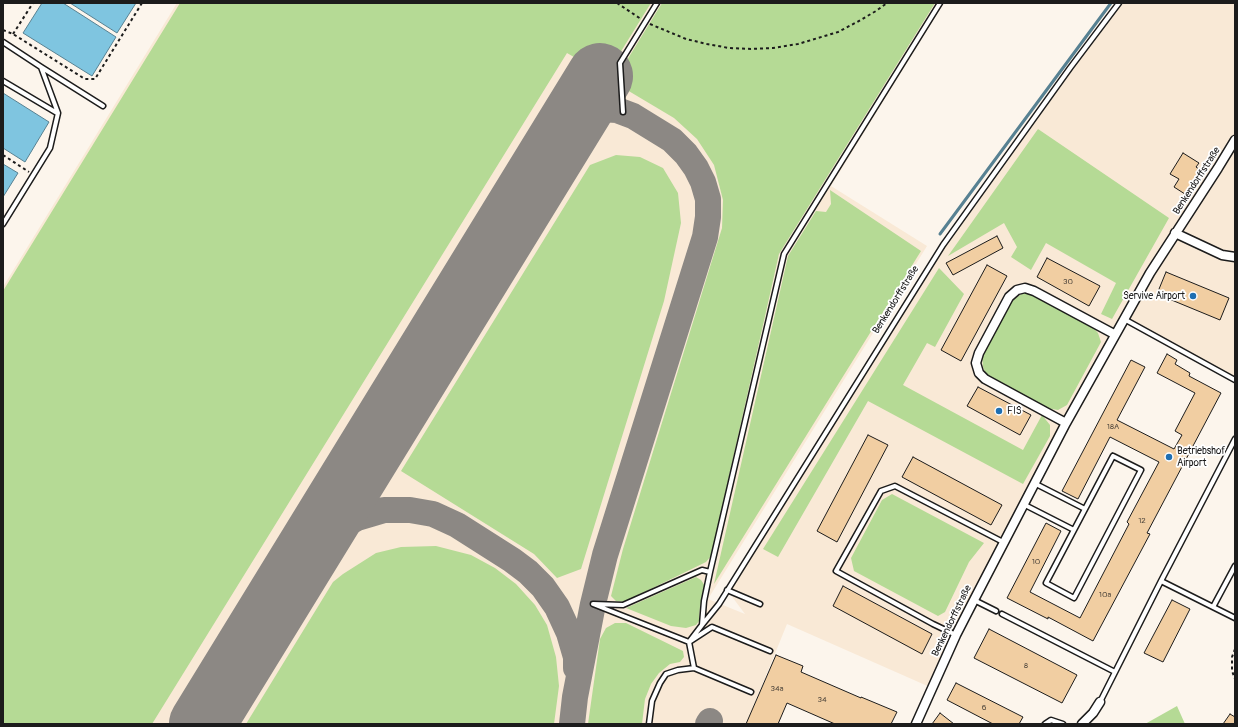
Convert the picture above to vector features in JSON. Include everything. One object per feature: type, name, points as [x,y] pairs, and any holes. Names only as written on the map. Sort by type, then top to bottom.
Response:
[{"type":"street","name":"Benkendorffstraße","points":[[916,724],[956,635],[1034,483],[1114,334],[1150,273],[1235,140]]},
{"type":"street","points":[[1175,233],[1222,255],[1235,257]]},
{"type":"street","points":[[1066,423],[984,379],[979,373],[976,363],[978,353],[1010,297],[1017,290],[1026,288],[1114,334]]},
{"type":"street","points":[[1082,724],[1093,713],[1100,702]]},
{"type":"lane","points":[[623,112],[620,63],[658,3]]},
{"type":"lane","points":[[702,625],[704,602],[710,572],[784,254],[940,3]]},
{"type":"lane","name":"Benkendorffstraße","points":[[689,642],[719,604],[943,245],[1070,68],[1119,3]]},
{"type":"lane","points":[[3,42],[103,106]]},
{"type":"lane","points":[[3,224],[50,148],[58,113],[41,67]]},
{"type":"lane","points":[[3,81],[58,113]]},
{"type":"lane","points":[[1123,319],[1235,380]]},
{"type":"lane","points":[[1100,702],[1235,439]]},
{"type":"lane","points":[[1113,456],[1141,470],[1074,598],[1046,583],[1085,509],[1113,456]]},
{"type":"lane","points":[[1034,483],[1085,509]]},
{"type":"lane","points":[[956,635],[836,571],[881,491],[895,486],[1004,542]]},
{"type":"lane","points":[[1023,504],[1074,530]]},
{"type":"lane","points":[[1213,607],[1235,566]]},
{"type":"lane","points":[[689,642],[593,604],[623,605],[702,570],[710,572]]},
{"type":"lane","points":[[1161,581],[1235,618]]},
{"type":"lane","points":[[727,590],[760,604]]},
{"type":"lane","points":[[974,600],[996,612]]},
{"type":"lane","points":[[1002,614],[1115,672]]},
{"type":"lane","points":[[689,642],[712,627],[770,651]]},
{"type":"lane","points":[[689,642],[694,668]]},
{"type":"lane","points":[[649,724],[652,701],[660,683],[666,674],[678,670],[694,668],[751,692]]},
{"type":"lane","points":[[1045,724],[1051,720],[1063,724]]},
{"type":"path","points":[[13,34],[32,3]]},
{"type":"path","points":[[3,30],[13,34],[85,79],[95,79],[142,3]]},
{"type":"path","points":[[617,3],[646,22],[686,38],[707,44],[736,48],[773,48],[798,44],[838,32],[863,19],[887,3]]},
{"type":"path","points":[[3,155],[34,174]]},
{"type":"path","points":[[1235,649],[1232,658],[1232,671],[1235,679]]},
{"type":"shaded area","points":[[177,3],[944,3],[831,186],[927,246],[708,599],[745,614],[727,590],[943,245],[1119,3],[1235,3],[1235,380],[1123,319],[932,688],[787,624],[750,715],[769,724],[3,724],[3,287]]},
{"type":"green space","points":[[180,3],[651,3],[615,61],[620,84],[567,53],[152,724],[3,724],[3,291]]},
{"type":"green space","points":[[662,3],[935,3],[779,254],[711,556],[706,562],[624,602],[616,601],[611,596],[623,549],[722,228],[723,200],[714,165],[697,139],[674,118],[627,90],[624,65]]},
{"type":"green space","points":[[1038,129],[1169,218],[1112,319],[1101,314],[1116,283],[1046,243],[1031,270],[1011,257],[1017,247],[1004,223],[948,256]]},
{"type":"green space","points":[[616,155],[640,157],[663,168],[678,193],[681,223],[664,301],[581,569],[557,578],[534,554],[401,471],[590,165]]},
{"type":"green space","points":[[830,190],[921,251],[714,584],[788,256],[816,211],[826,212],[831,204]]},
{"type":"green space","points":[[939,268],[964,294],[935,347],[927,343],[903,385],[1023,450],[1042,415],[1050,425],[1050,436],[1023,484],[868,401],[778,557],[763,549]]},
{"type":"green space","points":[[1023,293],[1034,294],[1090,324],[1098,333],[1101,342],[1067,405],[1058,410],[1046,408],[987,376],[983,367],[982,355],[1013,300]]},
{"type":"green space","points":[[892,494],[984,543],[969,562],[945,612],[938,616],[854,571],[851,558],[882,500]]},
{"type":"green space","points":[[436,546],[471,555],[495,568],[516,584],[535,605],[547,625],[556,657],[559,686],[554,724],[246,724],[333,582],[376,553],[401,547]]},
{"type":"green space","points":[[696,577],[701,580],[705,586],[700,607],[699,621],[696,625],[686,628],[671,626],[626,608]]},
{"type":"green space","points":[[615,623],[626,623],[683,651],[684,657],[680,662],[670,664],[659,673],[651,684],[645,699],[642,724],[588,724],[600,639],[606,628]]},
{"type":"green space","points":[[1177,706],[1185,724],[1145,724]]},
{"type":"water","points":[[42,3],[63,3],[116,37],[92,76],[23,33]]},
{"type":"water","points":[[70,3],[136,3],[117,33]]},
{"type":"water","points":[[3,93],[49,122],[25,162],[3,148]]},
{"type":"water","points":[[3,164],[18,173],[3,197]]},
{"type":"building","points":[[1183,153],[1199,163],[1196,167],[1203,172],[1188,196],[1174,187],[1179,179],[1170,174]]},
{"type":"building","points":[[997,236],[1003,248],[953,275],[946,263]]},
{"type":"building","points":[[1047,258],[1100,286],[1089,306],[1037,277]]},
{"type":"building","points":[[987,265],[1007,276],[961,361],[941,350]]},
{"type":"building","name":"Servive Airport","points":[[1166,272],[1229,298],[1220,320],[1157,294]]},
{"type":"building","points":[[1167,354],[1177,360],[1175,364],[1190,373],[1189,376],[1221,393],[1147,533],[1150,534],[1093,641],[1048,617],[1048,619],[1007,598],[1046,523],[1061,531],[1030,592],[1080,618],[1129,524],[1127,522],[1159,462],[1110,437],[1078,499],[1062,491],[1131,360],[1145,367],[1117,420],[1174,449],[1182,435],[1175,431],[1195,393],[1157,373]]},
{"type":"building","name":"FIS","points":[[978,387],[1031,415],[1020,435],[967,406]]},
{"type":"building","points":[[868,435],[888,445],[837,542],[817,531]]},
{"type":"building","points":[[913,457],[1002,505],[991,525],[902,477]]},
{"type":"building","points":[[843,586],[932,634],[922,654],[833,606]]},
{"type":"building","points":[[1172,600],[1190,609],[1163,662],[1144,653]]},
{"type":"building","points":[[989,629],[1077,675],[1062,703],[974,658]]},
{"type":"building","points":[[776,655],[803,666],[801,672],[897,712],[891,724],[835,724],[787,703],[778,724],[746,724]]},
{"type":"building","points":[[956,683],[1023,717],[1019,724],[993,724],[947,700]]},
{"type":"building","points":[[940,713],[954,724],[932,724]]},
{"type":"building","points":[[1230,714],[1235,717],[1235,724],[1223,724]]},
{"type":"waterway","points":[[940,234],[1111,3]]},
{"type":"taxiway","points":[[572,724],[575,697],[593,604],[605,555],[705,237],[708,217],[708,199],[703,182],[696,168],[686,154],[672,140],[633,116],[617,110],[600,109],[577,113]]},
{"type":"taxiway","points":[[298,568],[316,547],[333,531],[357,518],[384,510],[410,510],[433,514],[457,525],[512,560],[528,572],[543,587],[557,607],[569,633],[576,657],[576,668]]},
{"type":"runway","points":[[202,724],[600,76]]},
{"type":"place","name":"Servive Airport","points":[[1193,296]]},
{"type":"place","name":"FIS","points":[[999,411]]},
{"type":"place","name":"Betriebshof Airport","points":[[1169,457]]}]
